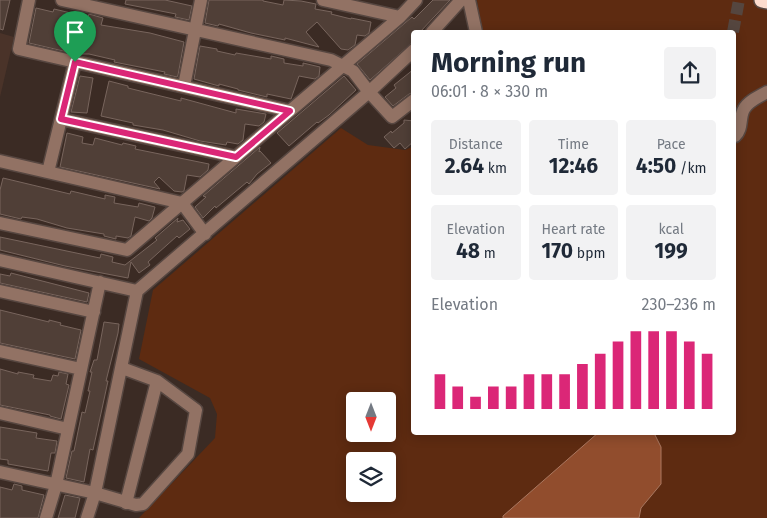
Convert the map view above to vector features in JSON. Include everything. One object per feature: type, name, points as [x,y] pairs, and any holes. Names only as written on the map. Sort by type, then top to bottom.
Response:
[{"type":"highway","points":[[762,0],[767,1]]},
{"type":"street","points":[[30,0],[19,49],[290,111]]},
{"type":"street","points":[[62,0],[331,60],[353,71],[392,117],[411,102]]},
{"type":"street","points":[[184,86],[202,0]]},
{"type":"street","points":[[323,0],[400,17]]},
{"type":"street","points":[[0,222],[127,250],[400,17],[416,0]]},
{"type":"street","points":[[434,30],[461,0]]},
{"type":"street","points":[[469,0],[476,30]]},
{"type":"street","points":[[87,518],[95,493],[137,291],[369,92],[411,53]]},
{"type":"street","points":[[48,172],[75,62]]},
{"type":"street","points":[[736,135],[739,133],[744,108],[767,92]]},
{"type":"street","points":[[61,119],[236,157]]},
{"type":"street","points":[[0,161],[182,203],[204,234]]},
{"type":"street","points":[[0,260],[137,291]]},
{"type":"street","points":[[46,518],[56,485],[100,282]]},
{"type":"street","points":[[0,291],[94,312]]},
{"type":"street","points":[[0,351],[81,369]]},
{"type":"street","points":[[0,472],[95,493],[126,503],[143,504],[188,454],[196,410],[157,381],[122,368]]},
{"type":"street","points":[[126,503],[157,381]]},
{"type":"street","points":[[0,413],[68,429]]},
{"type":"shaded area","points":[[477,0],[767,0],[767,518],[639,518],[641,508],[661,484],[661,447],[655,435],[736,435],[736,30],[482,30]]},
{"type":"shaded area","points":[[0,33],[14,37],[0,97]]},
{"type":"shaded area","points":[[341,128],[368,145],[405,150],[411,147],[411,435],[597,435],[503,518],[139,518],[215,438],[217,414],[210,398],[139,359],[153,290]]},
{"type":"shaded area","points":[[596,435],[655,435],[661,447],[661,484],[641,508],[639,518],[503,518]]},
{"type":"building","points":[[0,0],[10,0],[3,30],[0,29]]},
{"type":"building","points":[[126,0],[165,0],[192,6],[189,20],[175,17],[176,14],[125,4]]},
{"type":"building","points":[[209,0],[263,0],[283,5],[284,0],[301,1],[316,4],[315,9],[332,12],[331,14],[371,22],[369,33],[365,36],[357,35],[355,45],[348,50],[341,49],[317,22],[306,32],[319,47],[285,38],[285,40],[251,33],[219,24],[218,26],[205,23]]},
{"type":"building","points":[[433,0],[450,0],[422,30],[411,30],[411,44],[370,80],[357,64],[412,17],[414,19]]},
{"type":"building","points":[[36,8],[53,12],[54,9],[88,17],[89,14],[103,18],[101,25],[150,33],[184,42],[178,75],[177,77],[164,74],[165,72],[114,62],[115,60],[89,54],[76,54],[29,43]]},
{"type":"building","points":[[200,46],[235,55],[236,53],[271,59],[271,56],[284,59],[284,63],[303,66],[303,63],[320,67],[319,76],[315,79],[299,76],[291,99],[267,94],[267,97],[219,84],[219,86],[194,79]]},
{"type":"building","points":[[411,71],[411,93],[393,106],[385,97],[396,88],[394,85]]},
{"type":"building","points":[[80,76],[93,78],[87,113],[71,112]]},
{"type":"building","points":[[344,76],[356,90],[329,115],[317,122],[289,146],[277,133]]},
{"type":"building","points":[[109,81],[128,86],[128,88],[181,101],[181,98],[236,113],[236,109],[266,114],[264,122],[259,126],[245,124],[243,140],[238,144],[227,142],[226,145],[200,141],[163,130],[133,125],[133,123],[101,116]]},
{"type":"building","points":[[404,120],[411,121],[411,144],[405,149],[400,143],[394,148],[384,137],[404,123]]},
{"type":"building","points":[[67,133],[83,137],[82,143],[93,145],[95,138],[122,145],[123,143],[136,146],[135,149],[209,164],[208,170],[200,177],[187,175],[184,191],[182,192],[174,191],[159,177],[154,182],[160,189],[60,167]]},
{"type":"building","points":[[260,147],[259,152],[271,163],[257,174],[249,184],[247,182],[216,208],[215,206],[203,218],[195,207],[206,197],[203,196]]},
{"type":"building","points":[[3,178],[70,194],[71,191],[105,199],[105,195],[115,197],[114,203],[138,207],[139,203],[155,207],[152,218],[149,221],[135,217],[131,236],[128,238],[116,236],[116,239],[104,236],[104,234],[67,228],[37,219],[22,217],[21,219],[0,214],[0,190]]},
{"type":"building","points":[[178,218],[177,222],[183,220],[190,229],[179,238],[177,236],[148,262],[150,265],[139,273],[131,262],[128,278],[65,266],[0,250],[0,237],[100,258],[101,254],[113,257],[112,262],[125,265],[157,240],[155,238]]},
{"type":"building","points":[[11,273],[89,293],[87,302],[0,283],[0,274],[10,276]]},
{"type":"building","points":[[0,310],[49,322],[49,320],[81,330],[75,359],[0,343]]},
{"type":"building","points":[[104,322],[119,324],[118,333],[106,381],[108,381],[93,450],[90,449],[84,482],[66,478],[82,412],[85,413],[90,391],[88,391],[92,372],[90,372],[94,360],[97,360]]},
{"type":"building","points":[[0,369],[18,374],[18,372],[34,375],[33,378],[51,381],[53,375],[58,376],[59,372],[68,374],[66,384],[69,385],[61,419],[0,405]]},
{"type":"building","points":[[0,427],[37,433],[36,438],[57,441],[55,453],[51,453],[48,471],[8,464],[8,460],[0,459]]},
{"type":"building","points":[[14,484],[22,486],[22,490],[44,495],[38,518],[0,518],[0,487],[12,490]]},
{"type":"building","points":[[65,495],[80,498],[75,518],[58,518]]},
{"type":"tunnel","points":[[733,30],[739,0]]},
{"type":"route","points":[[75,62],[290,111],[236,157],[61,119],[75,62]]}]
